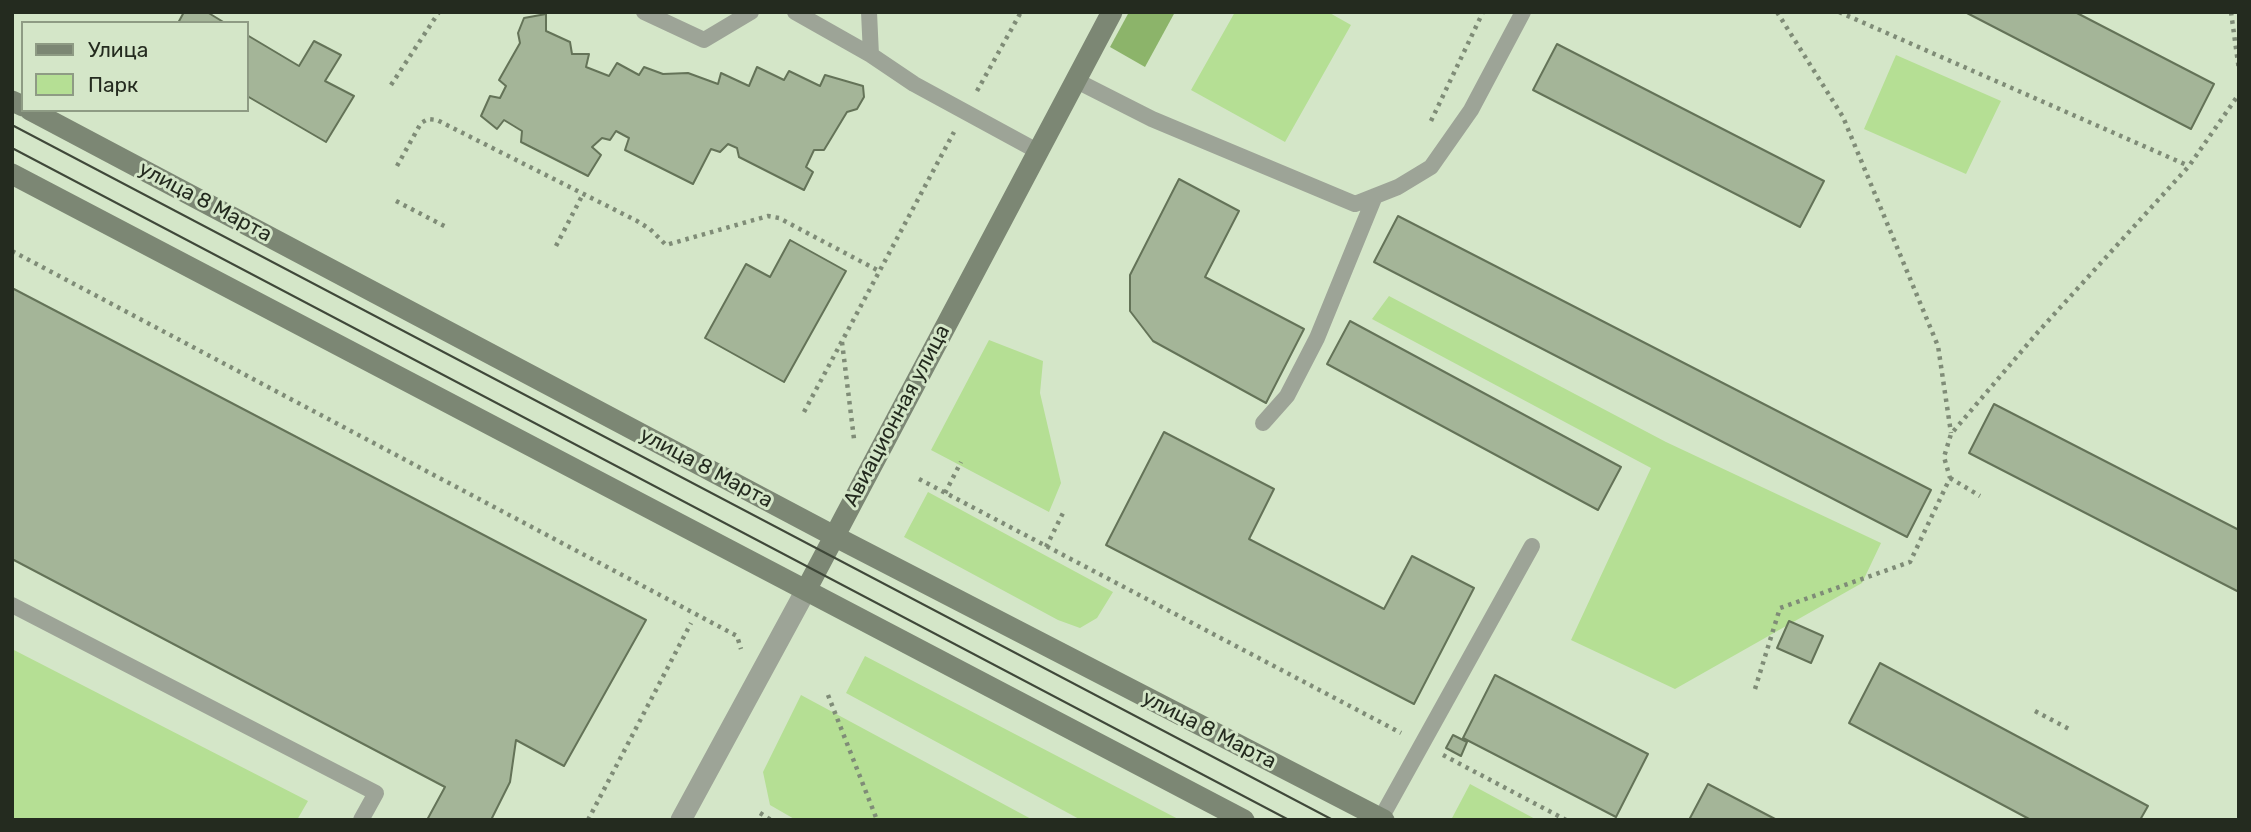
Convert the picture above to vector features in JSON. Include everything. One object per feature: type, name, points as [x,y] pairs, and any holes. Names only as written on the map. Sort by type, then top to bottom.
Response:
[{"type":"main road","name":"Авиационная улица","points":[[806,590],[1112,12]]},
{"type":"main road","name":"улица 8 Марта","points":[[34,112],[834,536],[1382,819]]},
{"type":"main road","points":[[12,174],[1244,820]]},
{"type":"street","name":"Авиационная улица","points":[[681,820],[806,590]]},
{"type":"lane","points":[[644,12],[704,40],[751,12]]},
{"type":"lane","points":[[795,12],[871,55],[914,84],[1039,152]]},
{"type":"lane","points":[[869,12],[871,55]]},
{"type":"lane","points":[[1077,80],[1152,119],[1355,204],[1398,187],[1431,167],[1471,110],[1523,12]]},
{"type":"lane","points":[[1263,423],[1287,396],[1317,338],[1375,196]]},
{"type":"lane","points":[[1382,819],[1532,546]]},
{"type":"lane","points":[[12,605],[376,793],[361,820]]},
{"type":"path","points":[[391,85],[439,12]]},
{"type":"path","points":[[804,412],[1021,12]]},
{"type":"path","points":[[1429,125],[1483,12]]},
{"type":"path","points":[[1777,12],[1843,117],[1938,346],[1951,434]]},
{"type":"path","points":[[1839,12],[2189,166]]},
{"type":"path","points":[[2231,12],[2239,70]]},
{"type":"path","points":[[1755,689],[1780,608],[1910,562],[1950,478],[1944,457],[1951,434],[2038,332],[2189,166],[2239,94]]},
{"type":"path","points":[[397,166],[421,123],[428,119],[437,120],[650,229],[666,245],[768,216],[779,218],[879,271]]},
{"type":"path","points":[[556,246],[583,194]]},
{"type":"path","points":[[396,201],[448,228]]},
{"type":"path","points":[[12,251],[737,636],[741,649]]},
{"type":"path","points":[[842,341],[854,439]]},
{"type":"path","points":[[945,493],[961,462]]},
{"type":"path","points":[[1950,478],[1980,496]]},
{"type":"path","points":[[919,479],[1566,820]]},
{"type":"path","points":[[1046,547],[1063,513]]},
{"type":"path","points":[[588,820],[691,623]]},
{"type":"path","points":[[828,695],[877,820]]},
{"type":"path","points":[[2035,711],[2068,729]]},
{"type":"path","points":[[760,813],[771,820]]},
{"type":"green space","points":[[1129,12],[1175,12],[1145,67],[1110,47]]},
{"type":"green space","points":[[1235,12],[1328,12],[1351,25],[1285,142],[1191,90]]},
{"type":"green space","points":[[1896,55],[2001,101],[1966,174],[1864,129]]},
{"type":"green space","points":[[1389,296],[1666,442],[1881,543],[1862,583],[1675,689],[1571,640],[1651,468],[1372,319]]},
{"type":"green space","points":[[989,340],[1043,361],[1040,393],[1061,483],[1049,512],[931,450]]},
{"type":"green space","points":[[928,492],[1113,592],[1097,618],[1080,628],[1058,620],[904,537]]},
{"type":"green space","points":[[12,649],[308,801],[297,820],[12,820]]},
{"type":"green space","points":[[865,656],[1180,820],[1081,820],[846,693]]},
{"type":"green space","points":[[801,695],[1033,820],[796,820],[770,805],[763,772]]},
{"type":"green space","points":[[1470,784],[1537,820],[1451,820]]},
{"type":"building","points":[[184,12],[207,12],[222,21],[179,21]]},
{"type":"building","points":[[1965,12],[2075,12],[2214,84],[2191,129]]},
{"type":"building","points":[[546,14],[546,31],[570,42],[572,54],[589,54],[586,67],[609,76],[617,63],[639,75],[644,67],[663,74],[688,73],[718,84],[721,73],[749,86],[757,67],[784,80],[789,71],[820,86],[825,75],[863,86],[864,97],[857,109],[847,112],[824,150],[814,150],[806,167],[813,172],[804,190],[739,157],[737,148],[728,144],[720,152],[711,149],[693,184],[625,150],[629,138],[616,131],[610,140],[602,138],[592,147],[601,155],[588,176],[521,142],[522,131],[504,120],[497,129],[481,116],[490,96],[500,98],[506,86],[499,80],[520,43],[518,33],[524,18]]},
{"type":"building","points":[[248,36],[299,66],[314,41],[341,55],[325,81],[354,96],[326,142],[248,97]]},
{"type":"building","points":[[1557,44],[1824,181],[1800,227],[1533,90]]},
{"type":"building","points":[[1179,179],[1239,211],[1205,277],[1304,329],[1266,403],[1153,341],[1130,311],[1130,275]]},
{"type":"building","points":[[1398,216],[1931,490],[1907,537],[1374,262]]},
{"type":"building","points":[[790,240],[846,271],[784,382],[705,338],[746,264],[770,277]]},
{"type":"building","points":[[12,288],[646,620],[564,766],[516,740],[510,782],[491,820],[427,820],[445,787],[12,559]]},
{"type":"building","points":[[1350,321],[1621,467],[1598,510],[1327,364]]},
{"type":"building","points":[[1994,404],[2239,530],[2239,592],[1969,453]]},
{"type":"building","points":[[1164,432],[1274,489],[1249,539],[1384,609],[1412,556],[1474,588],[1414,704],[1106,545]]},
{"type":"building","points":[[1789,621],[1823,636],[1811,663],[1777,648]]},
{"type":"building","points":[[1880,663],[2148,806],[2140,820],[2031,820],[1849,723]]},
{"type":"building","points":[[1495,675],[1648,754],[1616,817],[1463,738]]},
{"type":"building","points":[[1453,735],[1467,742],[1461,756],[1446,748]]},
{"type":"building","points":[[1708,784],[1777,820],[1689,820]]},
{"type":"tram line","points":[[12,125],[1333,820]]},
{"type":"tram line","points":[[12,148],[1289,820]]}]
